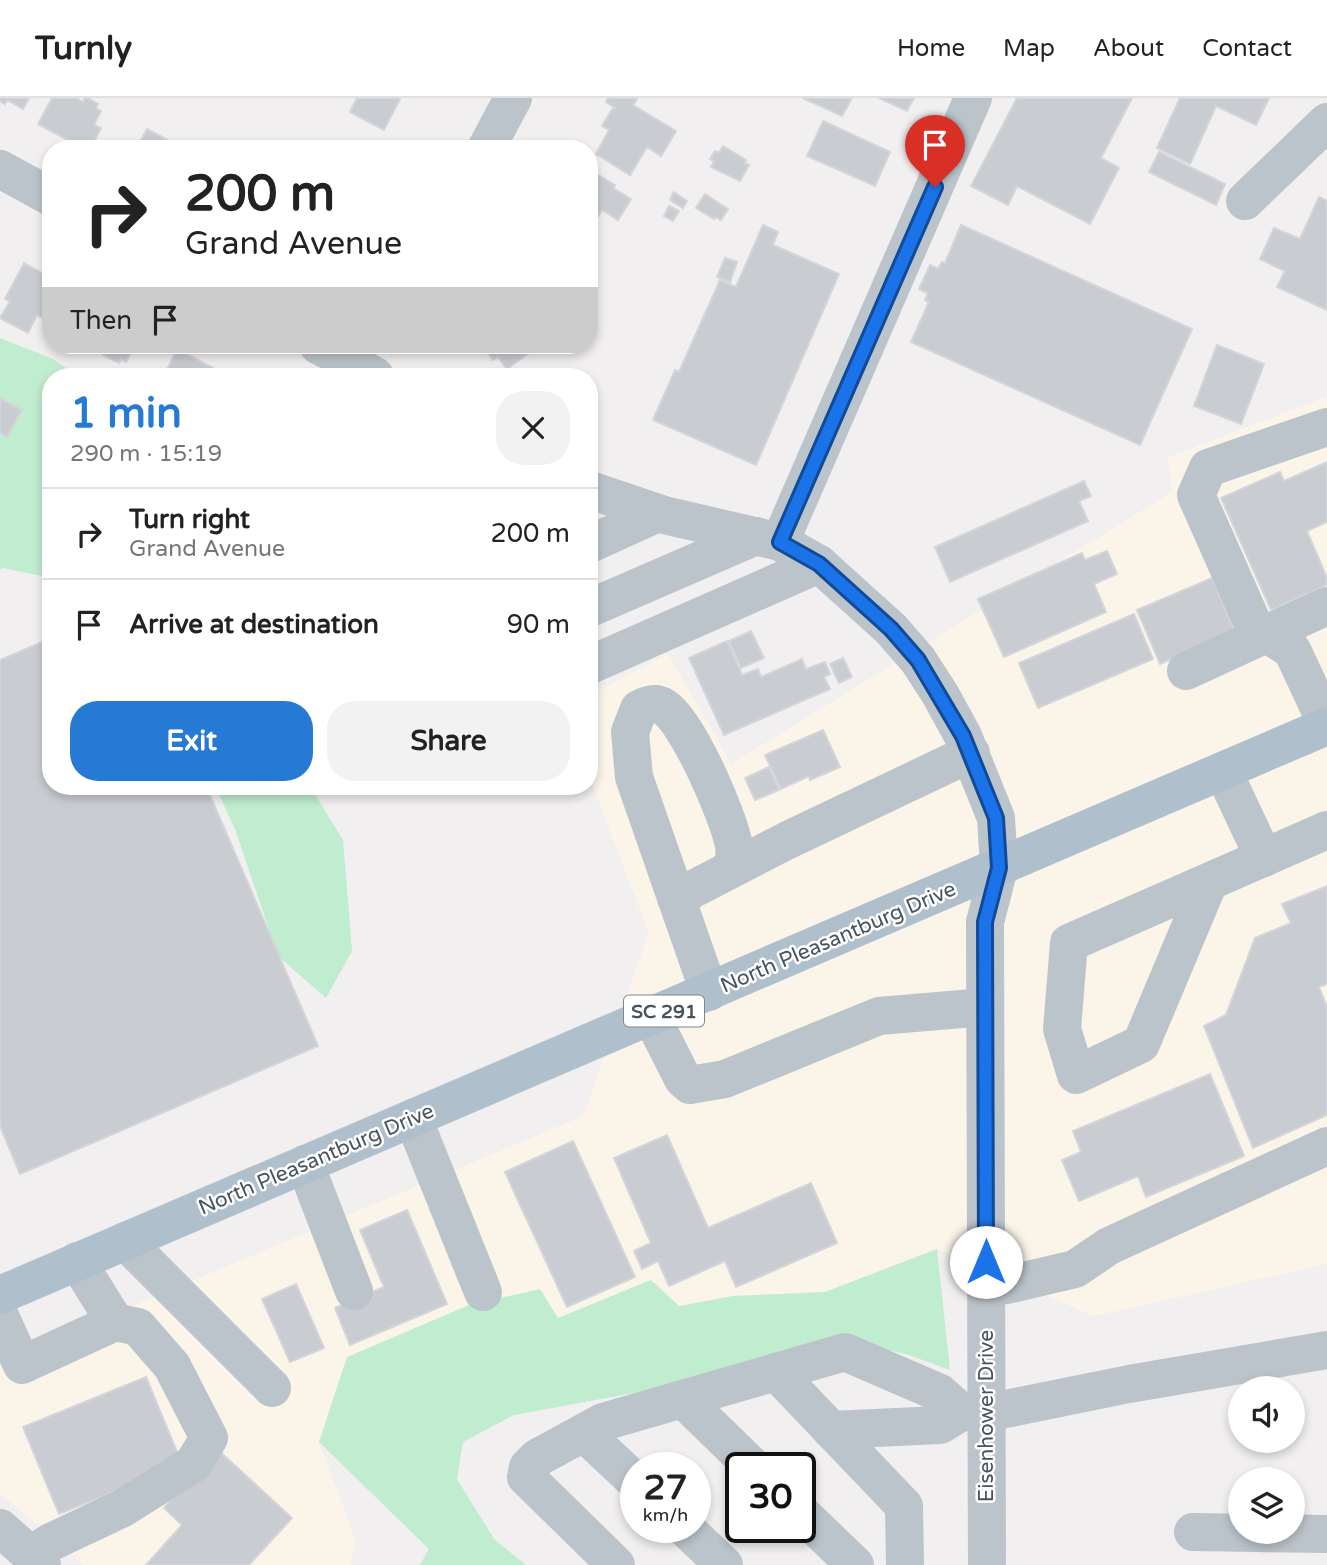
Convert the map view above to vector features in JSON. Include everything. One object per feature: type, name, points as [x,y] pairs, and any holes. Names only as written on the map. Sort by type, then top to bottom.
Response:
[{"type":"main road","name":"North Pleasantburg Drive","points":[[0,1295],[1327,725]]},
{"type":"street","points":[[491,140],[513,98]]},
{"type":"street","points":[[598,605],[768,539],[973,98]]},
{"type":"street","points":[[1245,201],[1327,122]]},
{"type":"street","points":[[0,169],[42,192]]},
{"type":"street","points":[[345,354],[375,364]]},
{"type":"street","points":[[1327,427],[1208,468],[1196,495],[1254,626],[1292,650],[1327,725]]},
{"type":"street","name":"Eisenhower Drive","points":[[598,493],[658,513],[768,539],[819,564],[891,629],[918,660],[940,694],[971,753],[996,818],[999,868],[985,922],[986,1287],[974,1412],[987,1565]]},
{"type":"street","points":[[598,540],[658,513]]},
{"type":"street","points":[[598,661],[819,564]]},
{"type":"street","points":[[1186,671],[1327,606]]},
{"type":"street","points":[[709,992],[634,778],[630,732],[639,709],[648,704],[662,705],[679,719],[709,776],[734,847],[734,863],[728,870]]},
{"type":"street","points":[[676,898],[728,870],[971,753]]},
{"type":"street","points":[[1223,771],[1264,858]]},
{"type":"street","points":[[1209,882],[1141,1044],[1076,1075],[1062,1029],[1069,943],[1264,858],[1327,831]]},
{"type":"street","points":[[651,1016],[683,1079],[690,1085],[725,1079],[879,1016],[985,1007]]},
{"type":"street","points":[[413,1118],[482,1292]]},
{"type":"street","points":[[986,1287],[1007,1285],[1075,1269],[1109,1246],[1327,1146]]},
{"type":"street","points":[[305,1164],[354,1291]]},
{"type":"street","points":[[125,1241],[272,1388]]},
{"type":"street","points":[[78,1261],[115,1322]]},
{"type":"street","points":[[0,1316],[22,1365],[115,1322],[138,1327],[172,1366],[209,1438],[193,1464],[123,1508],[49,1543],[36,1560],[0,1528]]},
{"type":"street","points":[[831,1430],[940,1424],[974,1412],[1327,1350]]},
{"type":"street","points":[[616,1565],[526,1477],[528,1467],[537,1458],[603,1422],[845,1352],[940,1393],[974,1412]]},
{"type":"street","points":[[776,1372],[904,1506],[905,1565]]},
{"type":"street","points":[[683,1399],[738,1452]]},
{"type":"street","points":[[584,1433],[620,1467]]},
{"type":"street","points":[[816,1527],[855,1565]]},
{"type":"street","points":[[1193,1532],[1327,1534]]},
{"type":"street","points":[[701,1543],[724,1565]]},
{"type":"shaded area","points":[[1327,397],[1327,1264],[1094,1316],[937,1249],[825,1292],[733,1296],[679,1306],[651,1280],[558,1318],[319,1442],[355,1539],[351,1565],[84,1565],[0,1493],[0,1362],[583,1116],[649,933],[596,795],[598,691],[668,654],[731,764],[1172,492],[1168,457]]},
{"type":"green space","points":[[0,338],[53,359],[66,368],[42,368],[42,576],[3,568],[0,570]]},
{"type":"green space","points":[[219,795],[316,795],[343,840],[352,951],[326,998],[278,956],[235,829]]},
{"type":"green space","points":[[937,1249],[950,1370],[909,1355],[849,1341],[731,1375],[514,1415],[463,1442],[457,1479],[494,1539],[526,1565],[420,1565],[429,1549],[319,1442],[347,1357],[469,1305],[540,1289],[558,1318],[651,1280],[679,1306],[733,1296],[825,1292]]},
{"type":"building","points":[[0,98],[29,98],[23,109],[7,100],[5,104]]},
{"type":"building","points":[[52,98],[76,98],[83,102],[84,98],[88,98],[98,104],[96,108],[101,111],[94,125],[101,128],[95,140],[68,140],[38,124]]},
{"type":"building","points":[[357,98],[400,99],[384,130],[350,112]]},
{"type":"building","points":[[608,98],[635,98],[637,99],[633,105],[676,131],[661,156],[647,147],[630,175],[598,155],[609,130],[602,126],[615,108],[606,102]]},
{"type":"building","points":[[803,98],[852,98],[842,116]]},
{"type":"building","points":[[879,98],[914,98],[907,111]]},
{"type":"building","points":[[1017,98],[1132,98],[1101,158],[1119,168],[1090,224],[1017,186],[1008,205],[971,186]]},
{"type":"building","points":[[1180,98],[1269,98],[1256,125],[1216,106],[1190,164],[1157,148]]},
{"type":"building","points":[[823,121],[890,152],[875,186],[807,156]]},
{"type":"building","points":[[147,129],[167,140],[141,140]]},
{"type":"building","points":[[723,146],[746,160],[744,163],[749,165],[740,181],[711,167],[714,161],[710,159],[715,151],[719,153]]},
{"type":"building","points":[[1159,152],[1225,184],[1216,205],[1149,172]]},
{"type":"building","points":[[598,175],[631,199],[618,220],[602,210],[598,217]]},
{"type":"building","points":[[674,192],[687,201],[683,208],[670,200]]},
{"type":"building","points":[[705,194],[728,209],[721,220],[715,217],[714,219],[696,208]]},
{"type":"building","points":[[1319,197],[1327,201],[1327,310],[1277,287],[1285,271],[1260,259],[1274,228],[1300,239]]},
{"type":"building","points":[[669,206],[679,211],[673,221],[664,216]]},
{"type":"building","points":[[763,225],[778,232],[773,245],[839,274],[756,465],[653,420],[675,370],[679,372],[720,280],[736,287]]},
{"type":"building","points":[[961,225],[1192,329],[1140,445],[911,342],[929,302],[925,300],[928,293],[919,289],[930,265],[938,269],[942,262],[945,263]]},
{"type":"building","points":[[725,258],[737,262],[730,282],[717,277]]},
{"type":"building","points":[[24,263],[42,273],[42,318],[37,315],[28,333],[0,318],[10,301],[5,299]]},
{"type":"building","points":[[1217,345],[1264,364],[1241,424],[1194,406]]},
{"type":"building","points":[[130,354],[126,362],[121,359],[119,363],[103,355]]},
{"type":"building","points":[[175,354],[186,354],[213,368],[168,368]]},
{"type":"building","points":[[489,354],[528,354],[508,368],[498,357],[493,360]]},
{"type":"building","points":[[0,398],[22,410],[7,437],[0,433]]},
{"type":"building","points":[[1327,462],[1327,522],[1307,531],[1327,578],[1327,585],[1271,610],[1221,498],[1280,472],[1284,481]]},
{"type":"building","points":[[1084,481],[1091,496],[1079,501],[1088,521],[950,582],[935,547]]},
{"type":"building","points":[[1107,551],[1117,574],[1094,584],[1106,612],[1004,657],[978,599],[1082,553],[1085,560]]},
{"type":"building","points":[[1212,578],[1235,632],[1160,664],[1137,610]]},
{"type":"building","points":[[1134,614],[1153,659],[1038,708],[1019,663]]},
{"type":"building","points":[[751,631],[764,658],[741,668],[729,641]]},
{"type":"building","points":[[727,641],[742,675],[758,669],[761,677],[802,659],[806,669],[825,662],[830,674],[824,677],[830,689],[724,735],[689,658]]},
{"type":"building","points":[[42,642],[42,795],[210,795],[318,1046],[20,1174],[0,1126],[0,660]]},
{"type":"building","points":[[843,658],[852,677],[839,683],[830,664]]},
{"type":"building","points":[[823,730],[840,767],[810,780],[809,776],[781,789],[765,755]]},
{"type":"building","points":[[769,767],[779,790],[755,800],[745,778]]},
{"type":"building","points":[[1327,886],[1327,984],[1319,987],[1327,1007],[1327,1115],[1253,1148],[1204,1026],[1226,1015],[1255,938],[1291,923],[1282,904]]},
{"type":"building","points":[[1210,1074],[1244,1156],[1146,1197],[1138,1176],[1079,1201],[1062,1160],[1081,1152],[1073,1131]]},
{"type":"building","points":[[667,1135],[708,1228],[811,1183],[837,1243],[736,1287],[725,1261],[669,1286],[658,1261],[642,1269],[634,1251],[651,1243],[614,1158]]},
{"type":"building","points":[[573,1141],[635,1277],[567,1307],[505,1172]]},
{"type":"building","points":[[407,1210],[447,1304],[350,1345],[335,1308],[384,1287],[360,1230]]},
{"type":"building","points":[[296,1284],[324,1348],[290,1362],[262,1299]]},
{"type":"building","points":[[146,1377],[182,1464],[59,1514],[23,1427]]},
{"type":"building","points":[[217,1449],[292,1518],[249,1565],[146,1565],[182,1525],[164,1508]]},
{"type":"route","points":[[935,187],[780,542],[819,564],[891,629],[918,660],[963,736],[996,818],[999,868],[985,922],[986,1262]]}]
